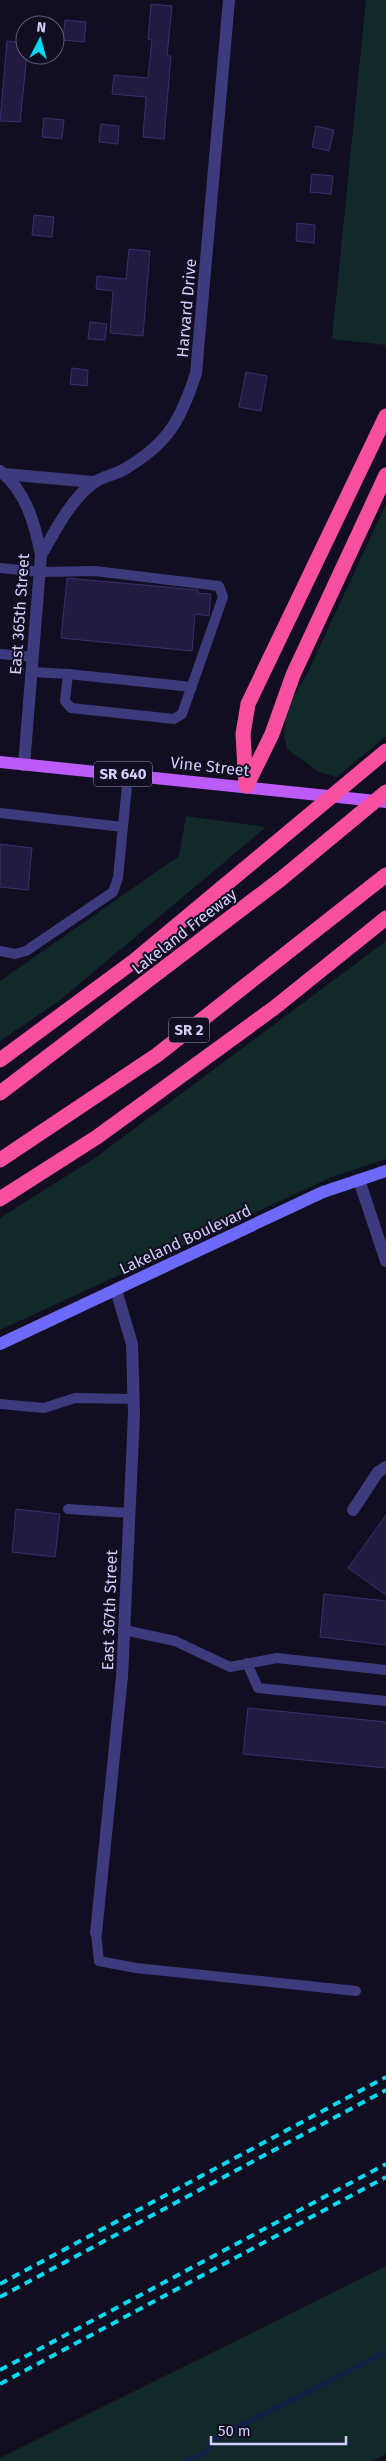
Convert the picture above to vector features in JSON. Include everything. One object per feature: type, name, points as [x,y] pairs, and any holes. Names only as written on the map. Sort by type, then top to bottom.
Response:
[{"type":"highway","points":[[246,786],[243,734],[248,704],[386,416]]},
{"type":"highway","points":[[246,786],[272,734],[293,675],[386,475]]},
{"type":"highway","points":[[0,1060],[134,961],[386,752]]},
{"type":"highway","name":"Lakeland Freeway","points":[[0,1093],[281,879],[386,792]]},
{"type":"highway","name":"SR 2","points":[[0,1160],[156,1055],[386,875]]},
{"type":"highway","points":[[0,1199],[97,1137],[274,1008],[386,918]]},
{"type":"main road","name":"Vine Street","points":[[0,762],[386,802]]},
{"type":"street","name":"Harvard Drive","points":[[42,554],[70,506],[93,482],[122,470],[145,456],[170,434],[185,408],[196,373],[229,0]]},
{"type":"street","name":"East 365th Street","points":[[2,473],[93,482]]},
{"type":"street","name":"East 365th Street","points":[[2,473],[22,497],[35,525],[42,554],[24,765]]},
{"type":"street","name":"Lakeland Boulevard","points":[[0,1344],[323,1192],[386,1172]]},
{"type":"street","points":[[359,1180],[386,1261]]},
{"type":"street","name":"East 367th Street","points":[[96,1932],[122,1677],[134,1399],[132,1344],[116,1290]]},
{"type":"street","points":[[353,1510],[378,1472],[386,1467]]},
{"type":"lane","points":[[0,568],[40,572],[95,571],[219,586],[223,597],[182,714],[174,719],[71,708],[65,701],[68,674]]},
{"type":"lane","points":[[0,654],[33,657]]},
{"type":"lane","points":[[32,672],[192,687]]},
{"type":"lane","points":[[0,950],[15,954],[26,952],[113,892],[118,878],[128,775]]},
{"type":"lane","points":[[0,813],[123,827]]},
{"type":"lane","points":[[0,1404],[44,1408],[74,1398],[134,1399]]},
{"type":"lane","points":[[68,1509],[129,1513]]},
{"type":"lane","points":[[124,1630],[175,1641],[230,1666],[277,1658],[386,1670]]},
{"type":"lane","points":[[247,1664],[258,1688],[386,1701]]},
{"type":"lane","points":[[96,1932],[99,1962],[136,1968],[356,1991]]},
{"type":"green space","points":[[366,0],[386,0],[386,345],[332,339]]},
{"type":"green space","points":[[386,504],[386,736],[337,777],[319,772],[287,749],[284,735],[286,711],[308,672]]},
{"type":"green space","points":[[186,816],[266,827],[59,1001],[0,1041],[0,981],[179,856]]},
{"type":"green space","points":[[386,941],[386,1159],[332,1177],[0,1330],[0,1218],[95,1158]]},
{"type":"green space","points":[[386,2266],[386,2454],[372,2461],[0,2461],[0,2458]]},
{"type":"building","points":[[151,4],[172,6],[167,56],[171,56],[164,139],[143,137],[146,97],[112,94],[114,75],[148,78],[152,40],[148,39]]},
{"type":"building","points":[[65,20],[86,22],[84,42],[65,40]]},
{"type":"building","points":[[7,41],[15,42],[15,65],[26,65],[20,122],[0,121]]},
{"type":"building","points":[[44,118],[64,120],[62,139],[42,137]]},
{"type":"building","points":[[101,124],[119,126],[118,144],[99,142]]},
{"type":"building","points":[[316,126],[334,130],[329,151],[312,147]]},
{"type":"building","points":[[312,174],[333,176],[331,194],[310,192]]},
{"type":"building","points":[[34,215],[54,217],[52,237],[32,235]]},
{"type":"building","points":[[297,223],[315,225],[314,243],[296,241]]},
{"type":"building","points":[[129,249],[150,251],[143,336],[110,333],[113,291],[96,289],[97,276],[126,279]]},
{"type":"building","points":[[90,322],[107,324],[105,340],[88,339]]},
{"type":"building","points":[[72,368],[88,370],[87,386],[70,384]]},
{"type":"building","points":[[246,372],[267,376],[261,411],[239,407]]},
{"type":"building","points":[[67,578],[198,590],[198,593],[211,594],[209,616],[195,614],[192,651],[61,638]]},
{"type":"building","points":[[0,844],[32,848],[28,890],[0,887]]},
{"type":"building","points":[[16,1509],[60,1514],[55,1557],[12,1552]]},
{"type":"building","points":[[386,1515],[386,1595],[348,1568]]},
{"type":"building","points":[[324,1594],[386,1601],[386,1645],[320,1637]]},
{"type":"building","points":[[248,1708],[386,1722],[386,1768],[243,1754]]},
{"type":"waterway","points":[[186,2461],[207,2452],[213,2440],[386,2352]]},
{"type":"railway","points":[[0,2284],[386,2077]]},
{"type":"railway","points":[[0,2297],[386,2090]]},
{"type":"railway","points":[[0,2370],[386,2164]]},
{"type":"railway","points":[[0,2384],[386,2177]]}]
